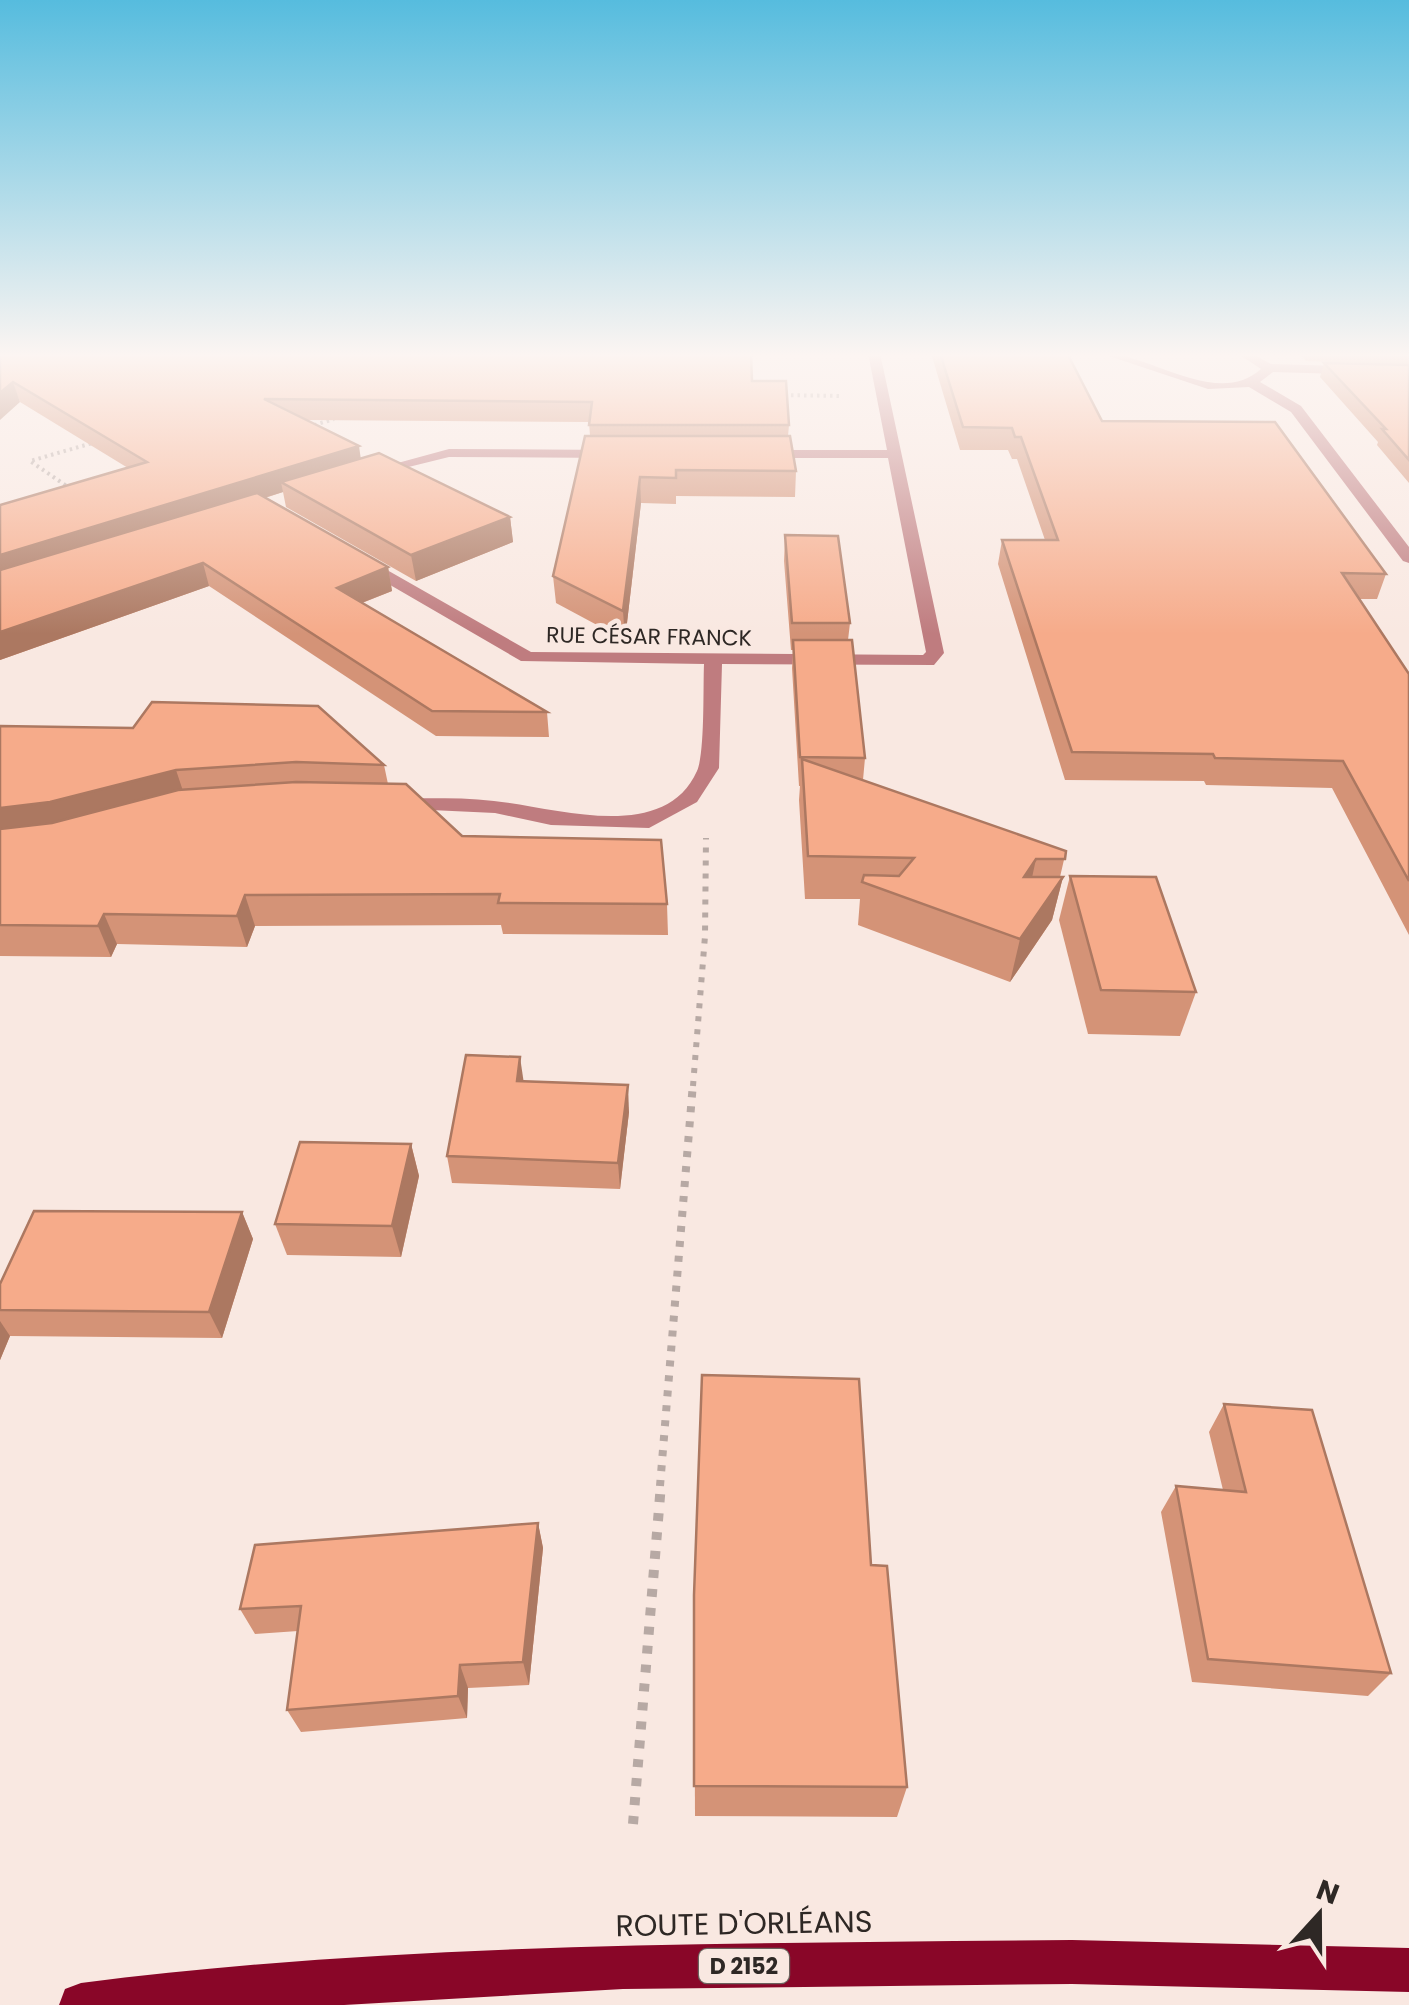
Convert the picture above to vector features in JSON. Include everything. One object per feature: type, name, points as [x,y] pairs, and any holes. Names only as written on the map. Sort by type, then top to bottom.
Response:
[{"type":"main road","name":"ROUTE D'ORLÉANS","points":[[82,2005],[182,1992],[623,1968],[1072,1962],[1409,1970]]},
{"type":"street","name":"RUE CÉSAR FRANCK","points":[[348,554],[527,657],[928,660],[935,653],[894,447]]},
{"type":"street","points":[[1324,447],[1409,558]]},
{"type":"street","points":[[354,478],[449,453],[624,454]]},
{"type":"street","points":[[740,454],[896,454]]},
{"type":"street","points":[[380,804],[495,807],[551,819],[642,823],[690,798],[709,768],[713,659]]},
{"type":"path","points":[[62,499],[80,494],[30,461],[81,447]]},
{"type":"path","points":[[321,447],[371,472]]},
{"type":"path","points":[[634,1824],[705,936],[705,815],[690,798]]},
{"type":"building","points":[[121,447],[357,447],[0,555],[0,505],[147,462]]},
{"type":"building","points":[[583,447],[792,447],[796,471],[676,470],[676,478],[640,477],[623,611],[553,576]]},
{"type":"building","points":[[1024,447],[1293,447],[1386,574],[1342,573],[1409,674],[1409,881],[1343,761],[1072,752],[1002,540],[1058,540]]},
{"type":"building","points":[[1397,447],[1409,447],[1409,460]]},
{"type":"building","points":[[379,453],[510,517],[411,555],[281,482]]},
{"type":"building","points":[[257,493],[388,567],[337,588],[547,712],[432,711],[203,563],[0,632],[0,570]]},
{"type":"building","points":[[785,535],[838,536],[850,623],[792,623]]},
{"type":"building","points":[[793,640],[852,640],[865,758],[800,757]]},
{"type":"building","points":[[152,702],[318,706],[384,765],[296,762],[176,770],[50,802],[0,808],[0,726],[133,728]]},
{"type":"building","points":[[802,759],[1066,851],[1065,859],[1036,859],[1024,877],[1063,877],[1020,939],[862,882],[864,875],[899,876],[914,858],[808,856]]},
{"type":"building","points":[[296,782],[406,784],[462,836],[661,840],[667,904],[498,903],[500,894],[245,895],[237,916],[104,914],[98,926],[0,925],[0,829],[52,823],[178,790]]},
{"type":"building","points":[[1070,876],[1156,877],[1196,992],[1101,990]]},
{"type":"building","points":[[466,1055],[520,1057],[517,1081],[628,1085],[618,1163],[447,1156]]},
{"type":"building","points":[[300,1142],[411,1144],[392,1226],[275,1224]]},
{"type":"building","points":[[34,1211],[242,1212],[209,1312],[0,1310],[0,1284]]},
{"type":"building","points":[[702,1375],[859,1379],[871,1565],[887,1566],[907,1787],[694,1786],[694,1595]]},
{"type":"building","points":[[1224,1404],[1312,1410],[1391,1673],[1208,1659],[1176,1486],[1246,1492]]},
{"type":"building","points":[[538,1523],[523,1662],[460,1665],[458,1696],[287,1710],[301,1606],[240,1609],[255,1545]]}]
